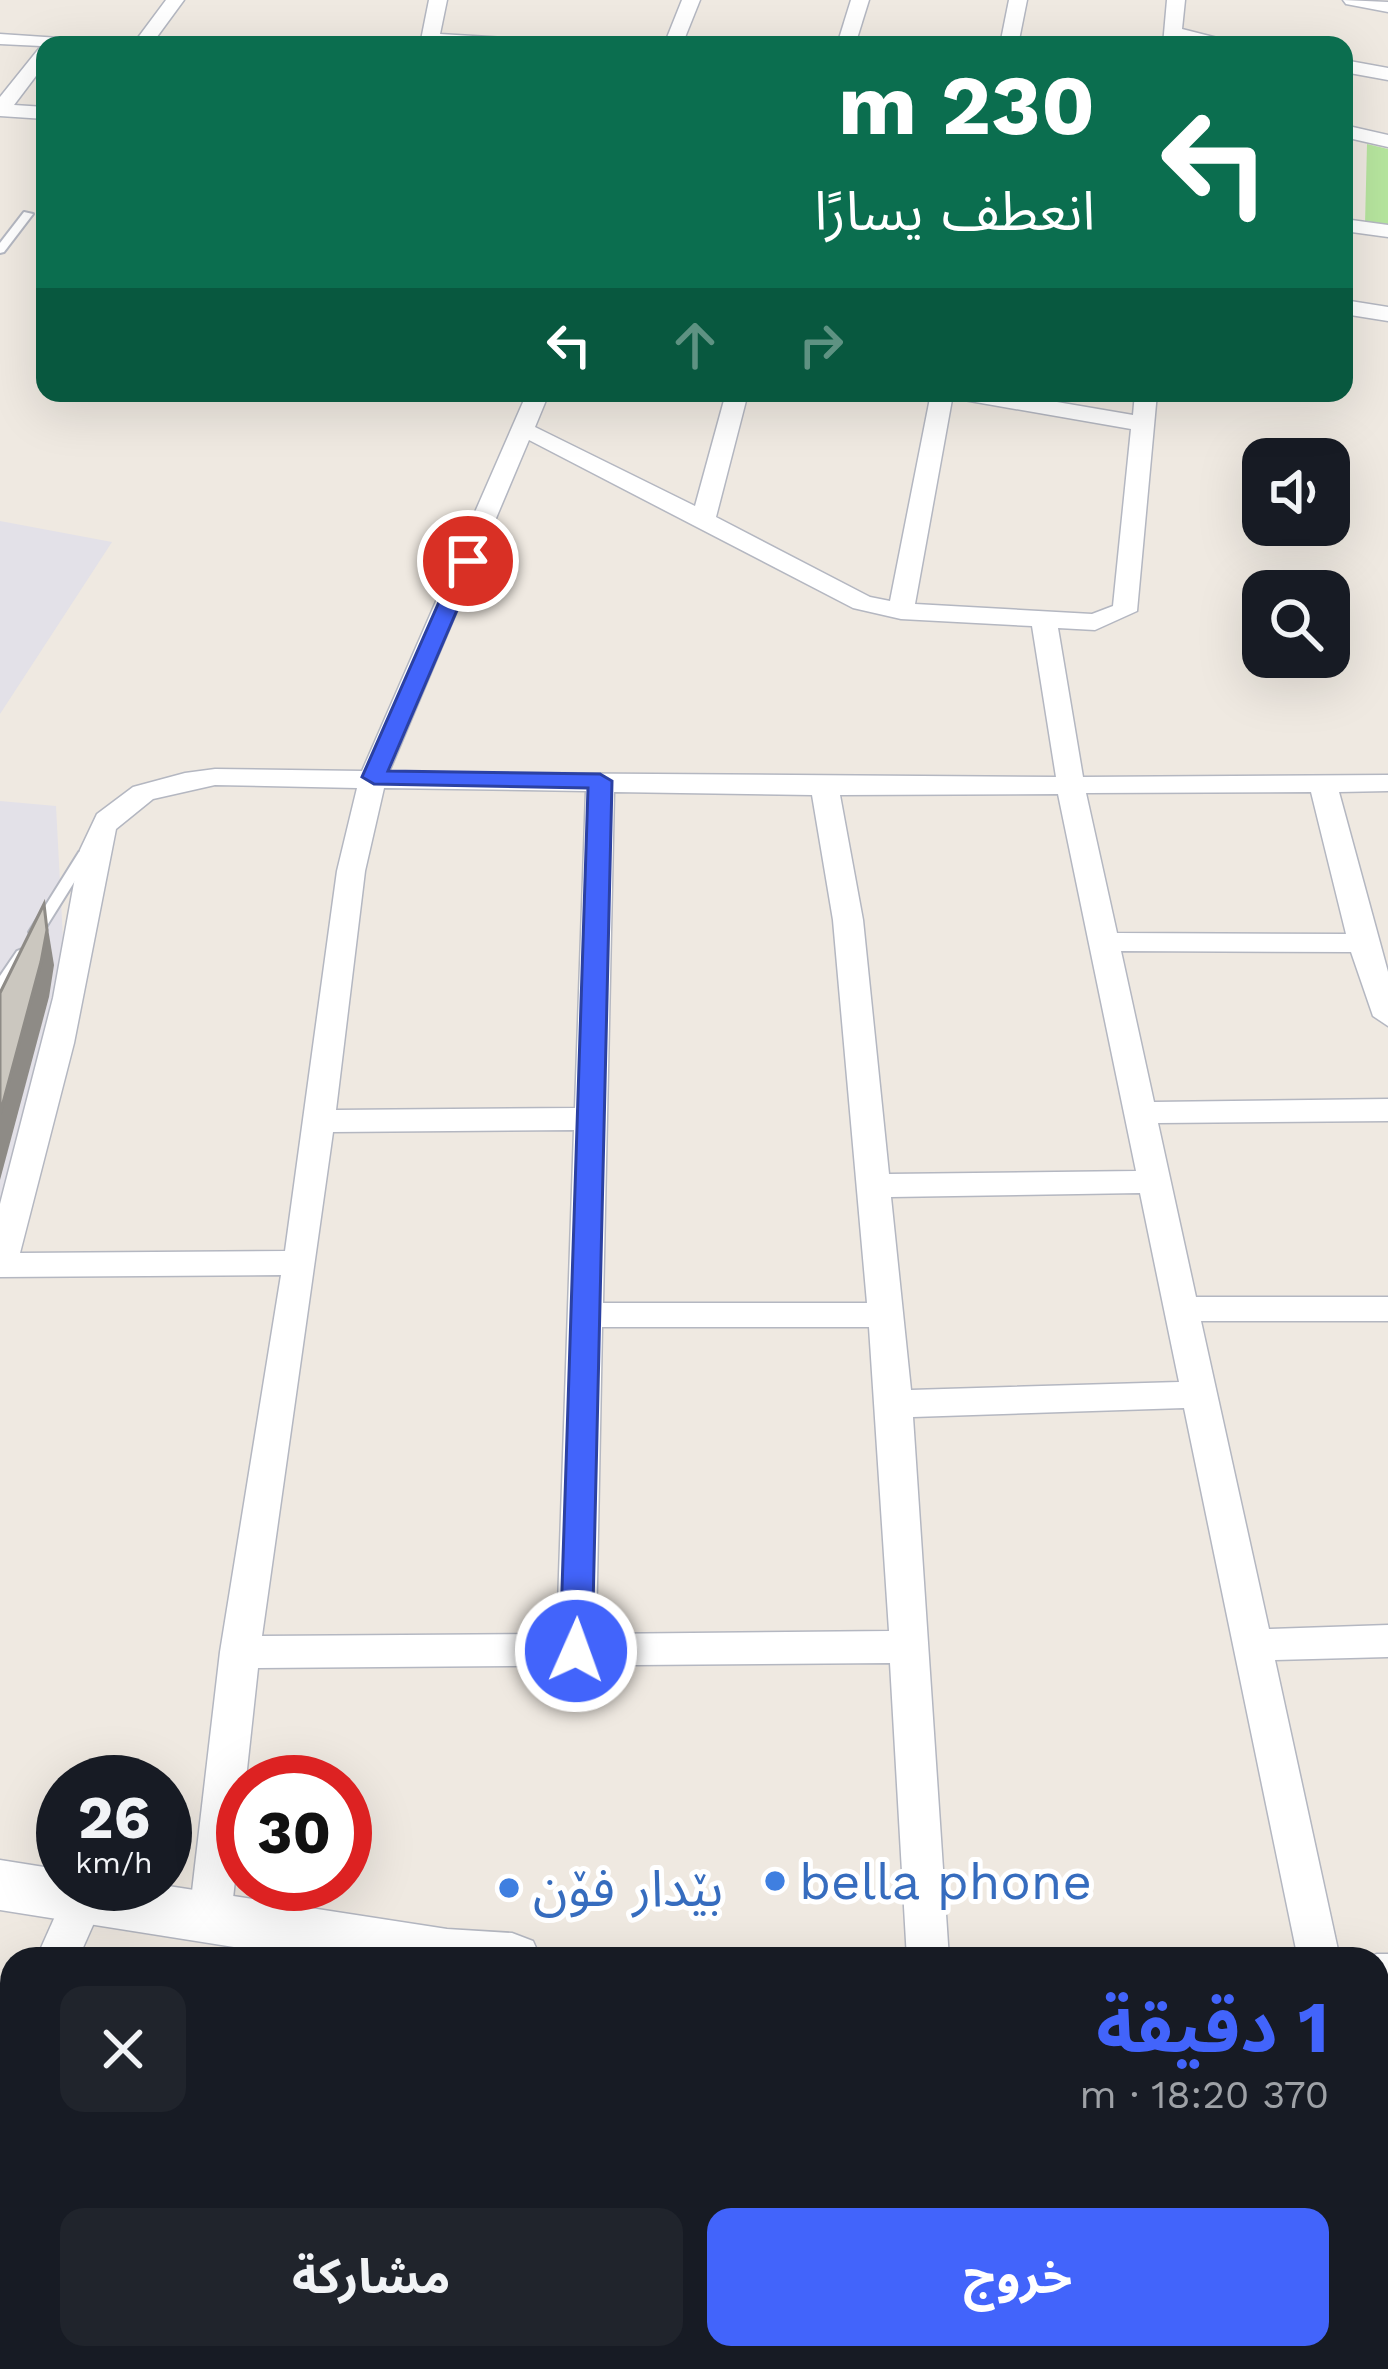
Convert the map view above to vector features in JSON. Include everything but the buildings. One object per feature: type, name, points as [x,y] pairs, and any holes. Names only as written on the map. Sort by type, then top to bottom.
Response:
[{"type":"main road","points":[[0,1885],[36,1891]]},
{"type":"main road","points":[[174,1911],[398,1947]]},
{"type":"street","points":[[149,36],[175,0]]},
{"type":"street","points":[[431,36],[438,0]]},
{"type":"street","points":[[677,36],[691,0]]},
{"type":"street","points":[[849,36],[860,0]]},
{"type":"street","points":[[1011,36],[1018,0]]},
{"type":"street","points":[[1172,36],[1176,0]]},
{"type":"street","points":[[1352,0],[1388,7]]},
{"type":"street","points":[[0,39],[36,44]]},
{"type":"street","points":[[36,63],[0,110],[36,112]]},
{"type":"street","points":[[1353,68],[1388,74]]},
{"type":"street","points":[[1353,133],[1388,141]]},
{"type":"street","points":[[1353,226],[1388,231]]},
{"type":"street","points":[[1353,308],[1388,314]]},
{"type":"street","points":[[209,1916],[240,1652],[300,1263],[351,871],[374,777],[535,402]]},
{"type":"street","points":[[703,520],[735,402]]},
{"type":"street","points":[[901,611],[940,402]]},
{"type":"street","points":[[1034,402],[1145,424]]},
{"type":"street","points":[[524,431],[551,440],[844,596],[901,611],[1095,622],[1124,611],[1146,402]]},
{"type":"street","points":[[1044,619],[1071,787],[1316,1947]]},
{"type":"street","points":[[300,1263],[0,1265],[76,967],[99,832],[124,802],[176,782],[215,777],[825,787],[1388,782]]},
{"type":"street","points":[[576,1651],[600,781]]},
{"type":"street","points":[[1323,785],[1363,943],[1388,1016]]},
{"type":"street","points":[[825,787],[848,920],[894,1404],[927,1947]]},
{"type":"street","points":[[1105,943],[1363,943]]},
{"type":"street","points":[[1141,1113],[1388,1110]]},
{"type":"street","points":[[316,1121],[592,1119]]},
{"type":"street","points":[[870,1186],[1155,1182]]},
{"type":"street","points":[[1182,1309],[1388,1310]]},
{"type":"street","points":[[586,1315],[884,1315]]},
{"type":"street","points":[[894,1404],[1200,1394]]},
{"type":"street","points":[[1253,1645],[1388,1641]]},
{"type":"street","points":[[240,1652],[908,1648]]},
{"type":"street","points":[[62,1947],[78,1911]]},
{"type":"lane","points":[[0,250],[28,214]]},
{"type":"lane","points":[[0,988],[99,832]]},
{"type":"shaded area","points":[[0,521],[112,542],[0,714]]},
{"type":"shaded area","points":[[0,801],[56,806],[65,977],[0,1223]]},
{"type":"green space","points":[[1367,144],[1388,149],[1388,226],[1365,224]]},
{"type":"place","name":"bella phone","points":[[775,1881]]},
{"type":"place","name":"بێدار فۆن","points":[[509,1888]]},
{"type":"route","points":[[468,561],[374,777],[600,781],[576,1651]]}]
